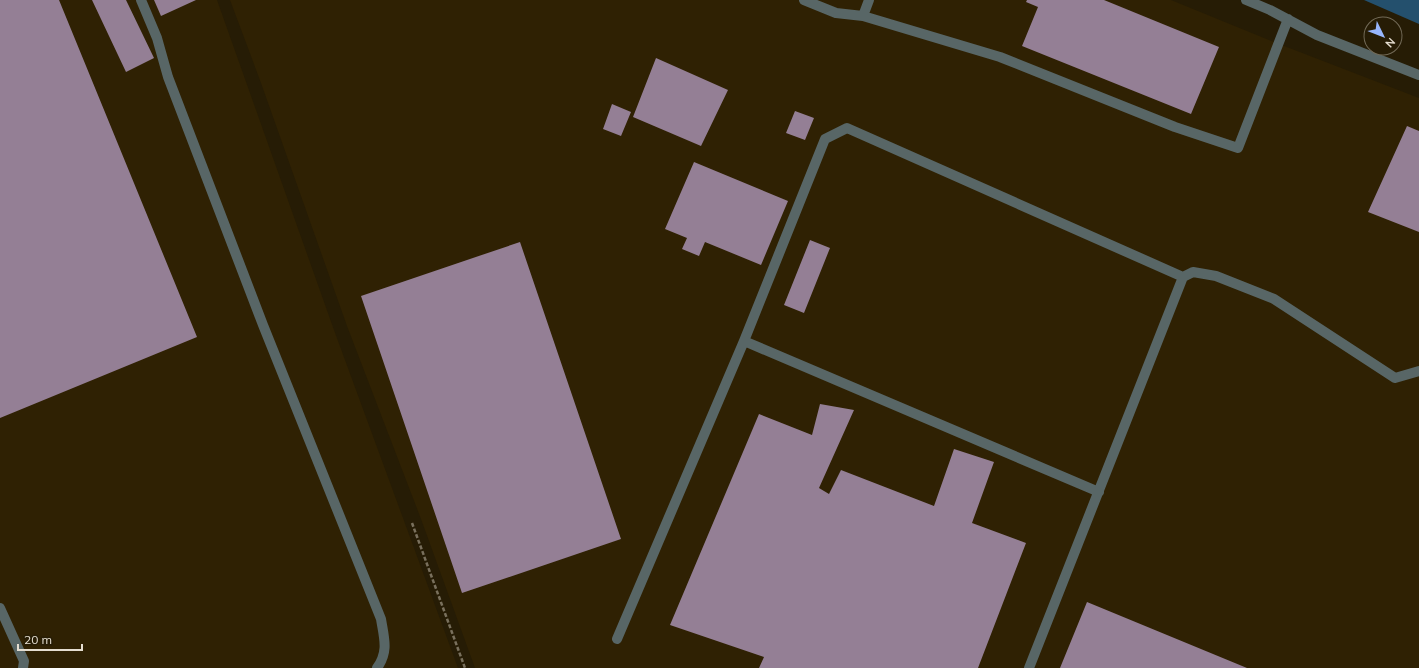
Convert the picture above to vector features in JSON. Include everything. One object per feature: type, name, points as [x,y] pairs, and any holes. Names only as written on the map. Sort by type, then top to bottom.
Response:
[{"type":"lane","points":[[141,0],[157,38],[168,77],[255,303],[381,619],[386,645],[382,660],[377,668]]},
{"type":"lane","points":[[804,0],[836,13],[863,16],[1000,57],[1175,127],[1238,148],[1288,19]]},
{"type":"lane","points":[[863,16],[869,0]]},
{"type":"lane","points":[[1246,0],[1270,10],[1317,35],[1419,75]]},
{"type":"lane","points":[[616,639],[744,341],[825,139],[847,128],[1183,277]]},
{"type":"lane","points":[[1029,668],[1183,277],[1193,272],[1216,276],[1274,299],[1395,378],[1419,371]]},
{"type":"lane","points":[[744,341],[1099,492]]},
{"type":"lane","points":[[0,608],[24,661],[23,668]]},
{"type":"path","points":[[412,523],[465,668]]},
{"type":"shaded area","points":[[0,0],[217,0],[334,330],[458,668],[0,668]]},
{"type":"shaded area","points":[[230,0],[1171,0],[1279,44],[1419,98],[1419,668],[475,668],[421,519],[347,326]]},
{"type":"water","points":[[1364,0],[1419,0],[1419,24]]},
{"type":"building","points":[[0,0],[59,0],[197,337],[0,418]]},
{"type":"building","points":[[92,0],[126,0],[154,58],[126,72]]},
{"type":"building","points":[[154,0],[196,0],[161,16]]},
{"type":"building","points":[[1027,0],[1104,0],[1219,47],[1191,114],[1022,46],[1038,7],[1026,2]]},
{"type":"building","points":[[656,58],[728,90],[701,146],[633,117]]},
{"type":"building","points":[[612,104],[631,112],[621,136],[603,129]]},
{"type":"building","points":[[795,111],[814,118],[805,140],[786,133]]},
{"type":"building","points":[[1407,126],[1419,131],[1419,232],[1368,212]]},
{"type":"building","points":[[694,162],[788,201],[761,265],[705,242],[699,256],[682,249],[687,238],[665,229]]},
{"type":"building","points":[[810,240],[830,248],[804,313],[784,305]]},
{"type":"building","points":[[520,242],[621,539],[462,593],[361,296]]},
{"type":"building","points":[[820,404],[854,410],[819,488],[829,494],[841,470],[934,506],[954,449],[994,462],[972,523],[1026,543],[978,668],[759,668],[764,657],[670,625],[759,414],[812,435]]},
{"type":"building","points":[[1087,602],[1247,668],[1060,668]]}]
